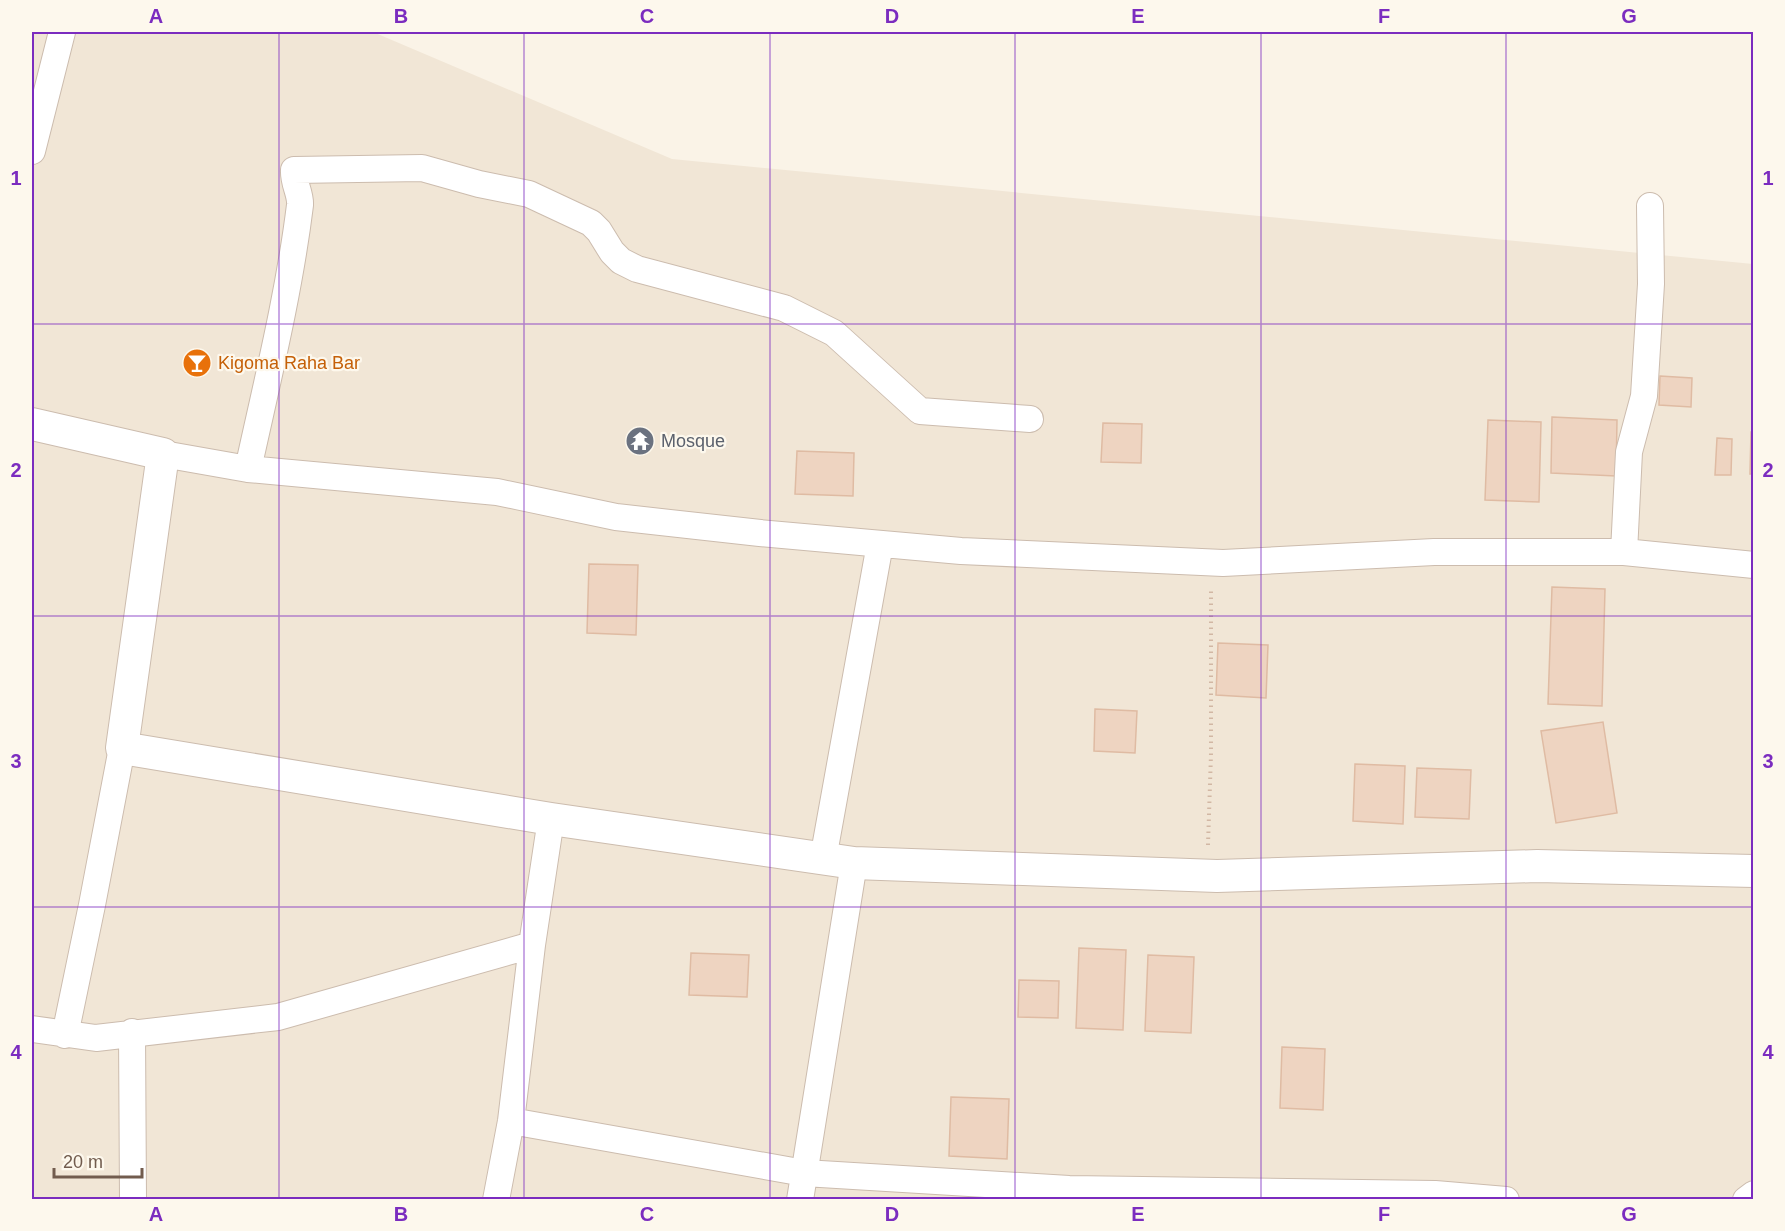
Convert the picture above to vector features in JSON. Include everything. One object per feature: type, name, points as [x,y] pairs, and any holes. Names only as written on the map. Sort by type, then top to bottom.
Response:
[{"type":"street","points":[[32,151],[62,32]]},
{"type":"street","points":[[248,469],[288,285],[300,201],[293,181],[294,170],[422,168],[479,184],[529,194],[591,223],[621,261],[637,269],[784,308],[834,333],[920,411],[1030,419]]},
{"type":"street","points":[[1624,552],[1629,452],[1644,396],[1651,284],[1650,206]]},
{"type":"street","points":[[32,424],[163,454],[248,469],[497,492],[616,517],[961,551],[1210,562],[1434,552],[1624,552],[1754,565]]},
{"type":"street","points":[[65,1035],[122,748],[163,454]]},
{"type":"street","points":[[823,859],[880,544]]},
{"type":"street","points":[[122,748],[551,819],[854,863],[1207,876],[1537,866],[1754,871]]},
{"type":"street","points":[[496,1200],[511,1121],[532,945],[551,819]]},
{"type":"street","points":[[800,1200],[854,863]]},
{"type":"street","points":[[32,1029],[96,1038],[132,1032],[278,1017],[532,945]]},
{"type":"street","points":[[132,1032],[133,1200]]},
{"type":"street","points":[[511,1121],[804,1173],[1073,1194],[1434,1197],[1506,1200]]},
{"type":"street","points":[[1746,1200],[1754,1194]]},
{"type":"path","points":[[1207,876],[1211,754],[1210,562]]},
{"type":"shaded area","points":[[32,32],[373,32],[672,159],[1753,264],[1753,1199],[32,1199]]},
{"type":"building","points":[[1660,376],[1692,378],[1691,407],[1659,405]]},
{"type":"building","points":[[1552,417],[1617,420],[1616,476],[1551,473]]},
{"type":"building","points":[[1488,420],[1541,422],[1539,502],[1485,500]]},
{"type":"building","points":[[1103,423],[1142,424],[1141,463],[1101,462]]},
{"type":"building","points":[[1751,432],[1754,432],[1754,474],[1750,474]]},
{"type":"building","points":[[1717,438],[1732,439],[1731,475],[1715,475]]},
{"type":"building","points":[[797,451],[854,453],[853,496],[795,494]]},
{"type":"building","points":[[589,564],[638,565],[636,635],[587,633]]},
{"type":"building","points":[[1552,587],[1605,589],[1602,706],[1548,704]]},
{"type":"building","points":[[1218,643],[1268,645],[1266,698],[1216,695]]},
{"type":"building","points":[[1095,709],[1137,711],[1135,753],[1094,751]]},
{"type":"building","points":[[1603,722],[1617,813],[1556,823],[1541,731]]},
{"type":"building","points":[[1355,764],[1405,766],[1403,824],[1353,821]]},
{"type":"building","points":[[1417,768],[1471,770],[1469,819],[1415,817]]},
{"type":"building","points":[[1079,948],[1126,950],[1123,1030],[1076,1028]]},
{"type":"building","points":[[691,953],[749,955],[747,997],[689,995]]},
{"type":"building","points":[[1148,955],[1194,957],[1191,1033],[1145,1031]]},
{"type":"building","points":[[1019,980],[1059,981],[1058,1018],[1018,1017]]},
{"type":"building","points":[[1282,1047],[1325,1049],[1323,1110],[1280,1108]]},
{"type":"building","points":[[951,1097],[1009,1099],[1007,1159],[949,1156]]},
{"type":"place","name":"Kigoma Raha Bar","points":[[197,363]]},
{"type":"place","name":"Mosque","points":[[640,441]]}]
